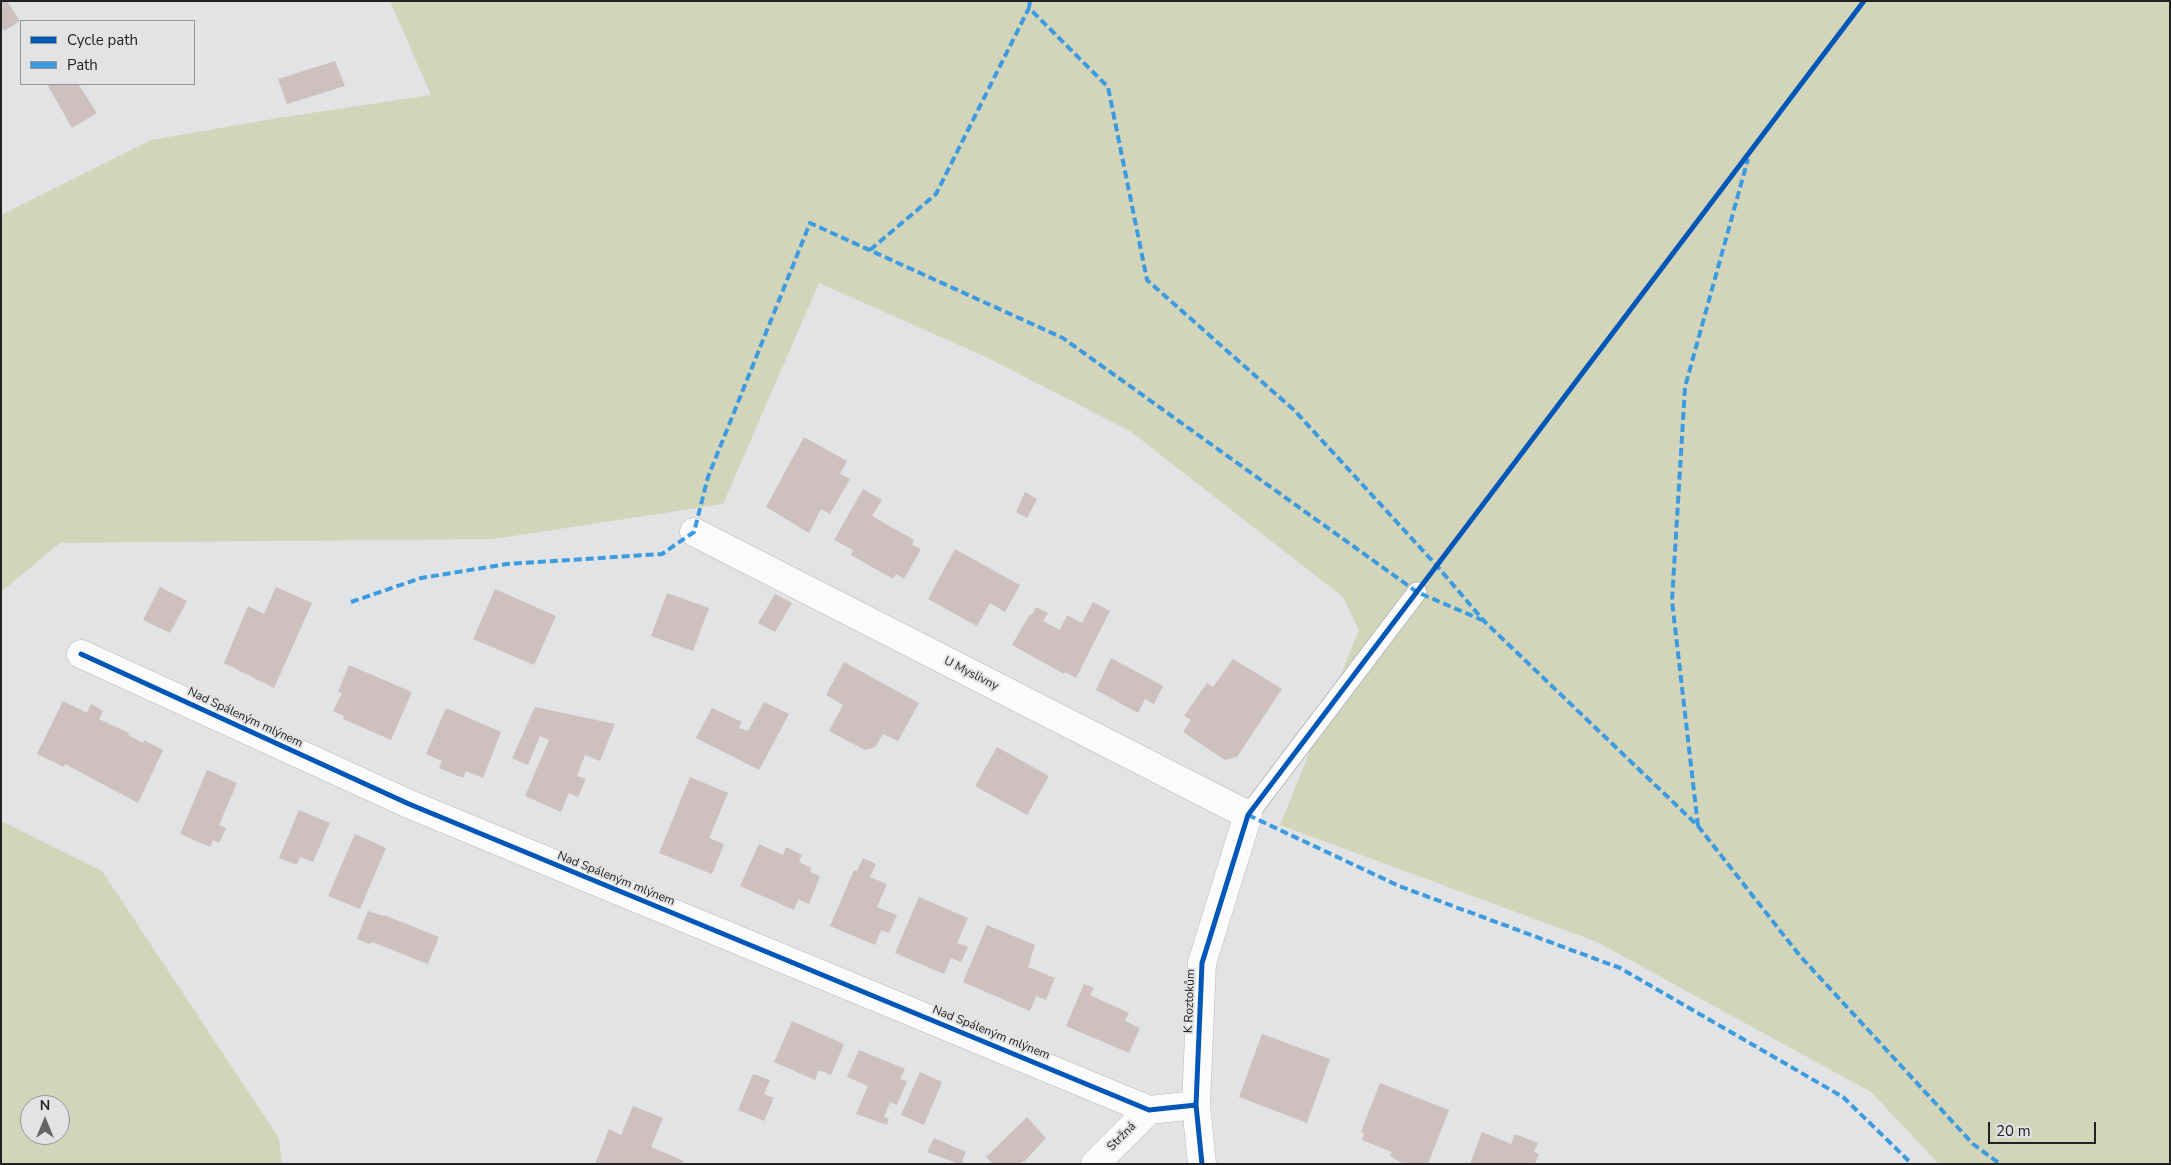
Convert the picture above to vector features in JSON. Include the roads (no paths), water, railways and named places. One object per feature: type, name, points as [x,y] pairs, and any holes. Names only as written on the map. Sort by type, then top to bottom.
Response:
[{"type":"street","name":"U Myslivny","points":[[694,532],[1248,815]]},
{"type":"street","name":"Nad Spáleným mlýnem","points":[[81,654],[409,804],[1149,1110]]},
{"type":"street","name":"K Roztokům","points":[[1202,1164],[1196,1105],[1202,963],[1248,815]]},
{"type":"street","points":[[1149,1110],[1196,1105]]},
{"type":"street","name":"Stržná","points":[[1095,1164],[1149,1110]]},
{"type":"lane","points":[[1248,815],[1417,592]]}]
